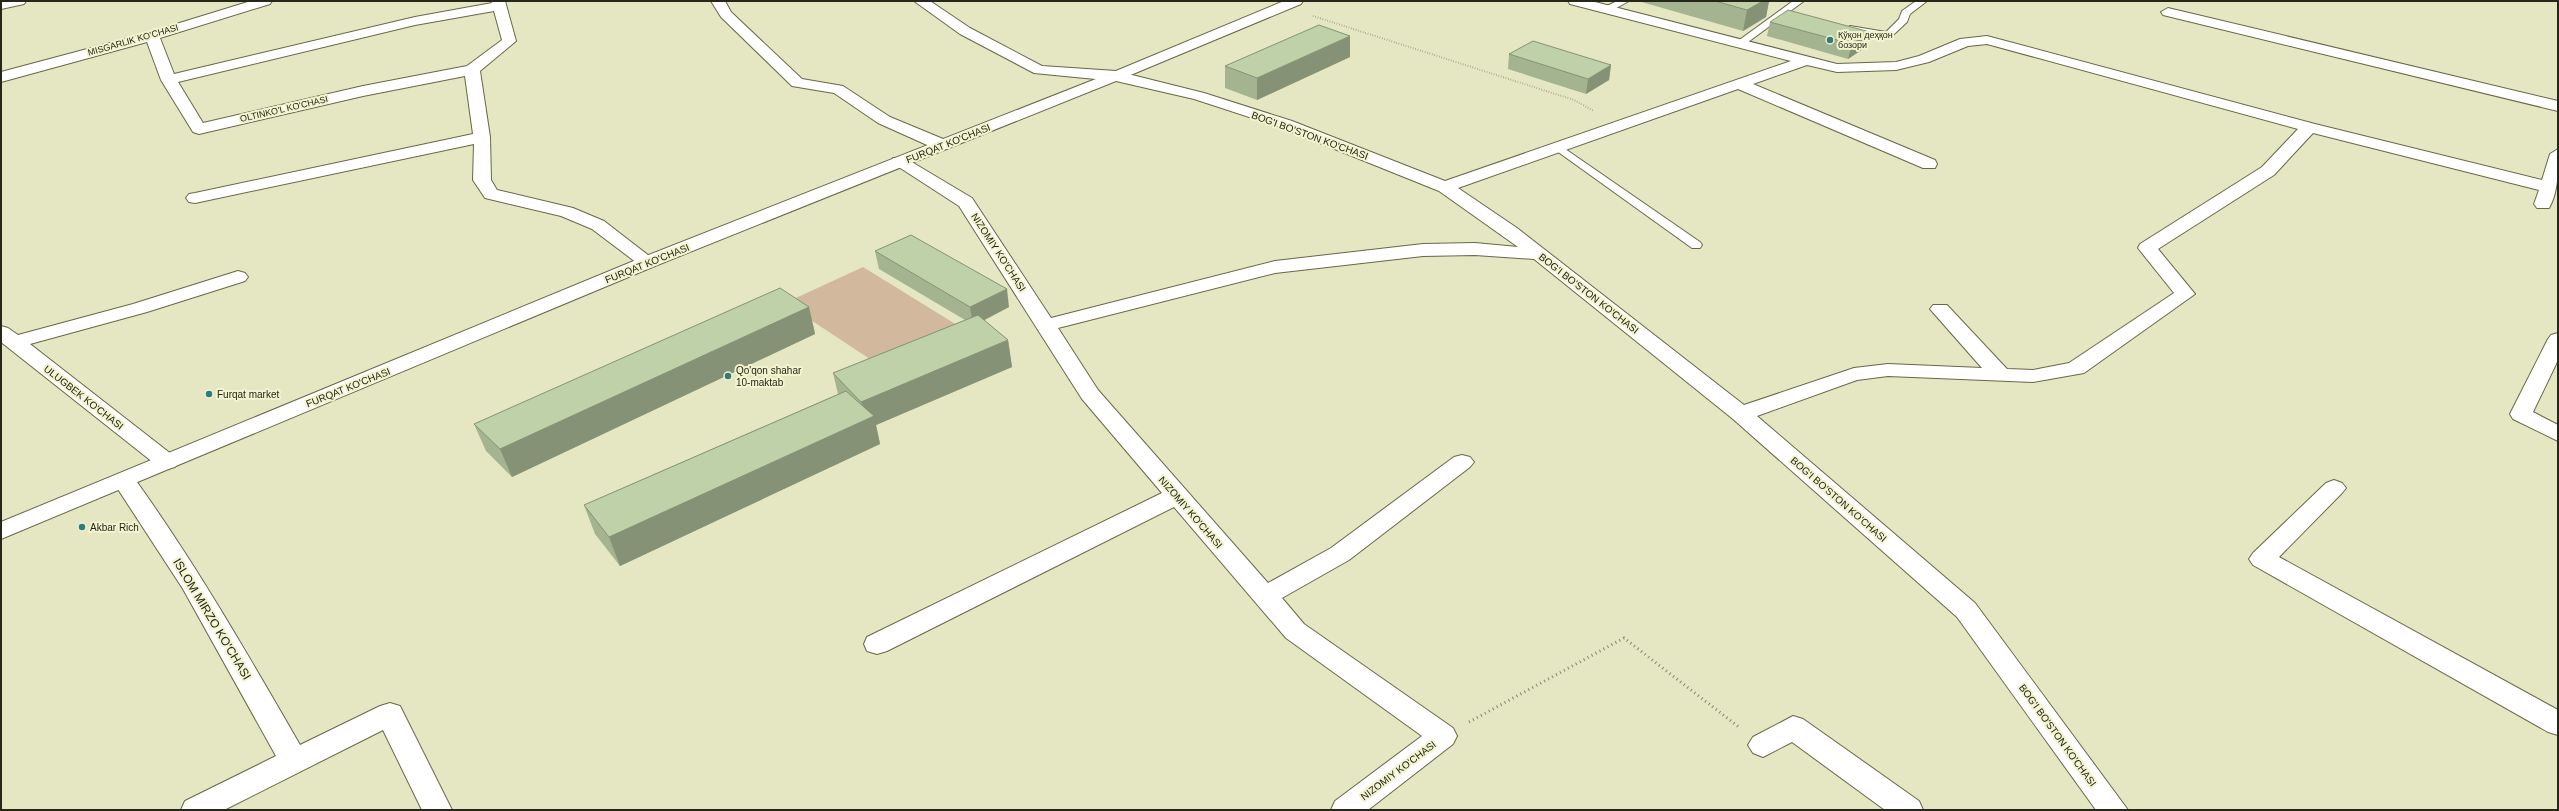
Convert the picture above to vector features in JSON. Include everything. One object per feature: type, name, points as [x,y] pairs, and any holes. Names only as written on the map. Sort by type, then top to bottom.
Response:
[{"type":"street","points":[[1,5],[19,1]]},
{"type":"street","name":"MISGARLIK KO'CHASI","points":[[1,77],[152,36],[265,1]]},
{"type":"street","points":[[718,1],[726,14],[797,84],[838,89],[884,120],[942,145]]},
{"type":"street","name":"BOG'I BO'STON KO'CHASI","points":[[921,1],[965,32],[1039,70],[1116,76],[1199,96],[1286,124],[1445,186],[1539,254],[1741,414],[1966,610],[2113,810]]},
{"type":"street","name":"FURQAT KO'CHASI","points":[[1,531],[648,262],[1116,76],[1296,1]]},
{"type":"street","points":[[1575,1],[1837,68],[1896,66],[1924,59],[1965,42],[1987,40],[2309,127],[2546,196],[2558,154]]},
{"type":"street","points":[[169,80],[415,21],[499,3],[509,42],[472,70],[482,137],[482,180],[491,194],[567,212],[592,222],[648,262]]},
{"type":"street","points":[[2168,12],[2558,106]]},
{"type":"street","name":"OLTINKO'L KO'CHASI","points":[[152,36],[169,80],[199,129],[363,91],[472,70]]},
{"type":"street","points":[[1445,186],[1807,60]]},
{"type":"street","points":[[1739,84],[1929,164]]},
{"type":"street","points":[[1741,414],[1854,374],[1888,370],[2033,376],[2076,368],[2185,294],[2147,248],[2268,171],[2309,127]]},
{"type":"street","points":[[195,198],[482,137]]},
{"type":"street","name":"NIZOMIY KO'CHASI","points":[[899,162],[966,202],[1090,394],[1176,496],[1295,631],[1443,736],[1346,810]]},
{"type":"street","points":[[1046,325],[1275,267],[1423,250],[1475,249],[1539,254]]},
{"type":"street","points":[[8,337],[39,334],[140,308],[238,277]]},
{"type":"street","points":[[1940,309],[2001,375]]},
{"type":"street","name":"ULUGBEK KO'CHASI","points":[[8,337],[166,462]]},
{"type":"street","points":[[2558,339],[2521,414],[2558,434]]},
{"type":"street","points":[[1264,596],[1340,554],[1462,462]]},
{"type":"street","name":"ISLOM MIRZO KO'CHASI","points":[[124,480],[155,523],[228,642],[294,761]]},
{"type":"street","points":[[2334,488],[2262,559],[2558,724]]},
{"type":"street","points":[[877,644],[1176,496]]},
{"type":"street","points":[[196,810],[390,714],[437,810]]},
{"type":"street","points":[[1763,745],[1793,727],[1908,810]]},
{"type":"lane","points":[[1608,9],[1624,1]]},
{"type":"lane","points":[[1742,44],[1798,1]]},
{"type":"lane","points":[[1841,27],[1888,35],[1904,20],[1905,13],[1922,1]]},
{"type":"lane","points":[[1783,12],[1798,16]]},
{"type":"lane","points":[[1558,147],[1696,245]]},
{"type":"path","points":[[1308,15],[1574,100],[1620,126]]},
{"type":"path","points":[[1443,736],[1624,638],[1763,745]]},
{"type":"shaded area","points":[[863,267],[970,333],[891,373],[785,303]]},
{"type":"building","points":[[1715,1],[1763,1],[1747,10]]},
{"type":"building","points":[[1788,10],[1870,32],[1852,44],[1770,22]]},
{"type":"building","points":[[1319,25],[1350,36],[1257,78],[1225,66]]},
{"type":"building","points":[[1533,41],[1611,65],[1588,79],[1509,54]]},
{"type":"building","points":[[911,235],[1007,289],[970,307],[875,251]]},
{"type":"building","points":[[780,288],[809,307],[500,449],[474,424]]},
{"type":"building","points":[[978,315],[1008,340],[861,402],[833,373]]},
{"type":"building","points":[[846,391],[874,416],[609,537],[584,505]]},
{"type":"place","name":"Қўқон деҳқон бозори","points":[[1830,40]]},
{"type":"place","name":"Qo'qon shahar 10-maktab","points":[[728,376]]},
{"type":"place","name":"Furqat market","points":[[209,394]]},
{"type":"place","name":"Akbar Rich","points":[[82,527]]}]
